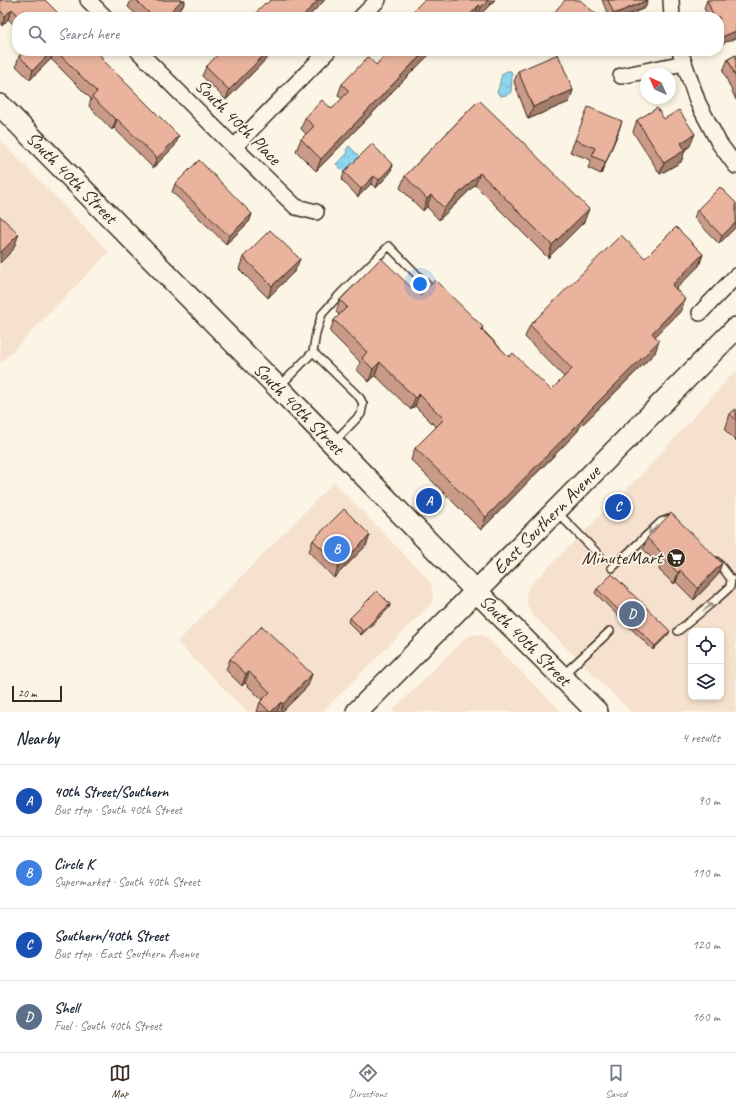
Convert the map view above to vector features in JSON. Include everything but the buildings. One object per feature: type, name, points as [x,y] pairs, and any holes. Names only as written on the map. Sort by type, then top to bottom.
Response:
[{"type":"main road","name":"South 40th Street","points":[[0,105],[596,712]]},
{"type":"main road","name":"East Southern Avenue","points":[[356,712],[736,328]]},
{"type":"street","points":[[88,0],[100,12]]},
{"type":"street","points":[[366,12],[378,0]]},
{"type":"street","points":[[671,0],[672,12]]},
{"type":"street","name":"South 40th Place","points":[[143,56],[296,207],[316,212]]},
{"type":"street","points":[[234,147],[323,56]]},
{"type":"street","points":[[621,76],[682,57],[698,103],[719,143],[736,166]]},
{"type":"street","points":[[700,313],[736,276]]},
{"type":"lane","points":[[279,388],[312,352],[322,314],[341,293],[389,246],[427,285]]},
{"type":"lane","points":[[312,352],[360,398],[363,404],[361,414],[333,444]]},
{"type":"lane","points":[[556,510],[600,556]]},
{"type":"lane","points":[[612,568],[661,522],[668,519],[674,520],[679,526]]},
{"type":"lane","points":[[678,631],[730,587],[731,579],[711,556]]},
{"type":"lane","points":[[562,677],[610,631]]},
{"type":"shaded area","points":[[0,140],[109,252],[0,364]]},
{"type":"shaded area","points":[[736,370],[736,712],[631,712],[532,614],[528,607],[526,595],[529,586],[643,473]]},
{"type":"shaded area","points":[[334,482],[431,583],[433,594],[432,603],[322,712],[247,712],[177,642]]},
{"type":"shaded area","points":[[473,634],[487,638],[562,712],[391,712],[464,639]]},
{"type":"water","points":[[507,71],[511,71],[512,76],[511,92],[507,95],[500,96],[497,92],[501,76]]},
{"type":"water","points":[[349,146],[360,157],[344,172],[336,164],[348,153],[346,150]]},
{"type":"place","name":"40th Street/Southern","points":[[429,501]]},
{"type":"place","name":"Southern/40th Street","points":[[618,507]]},
{"type":"place","name":"Circle K","points":[[337,549]]},
{"type":"place","name":"MinuteMart","points":[[676,558]]},
{"type":"place","name":"Shell","points":[[632,614]]}]
